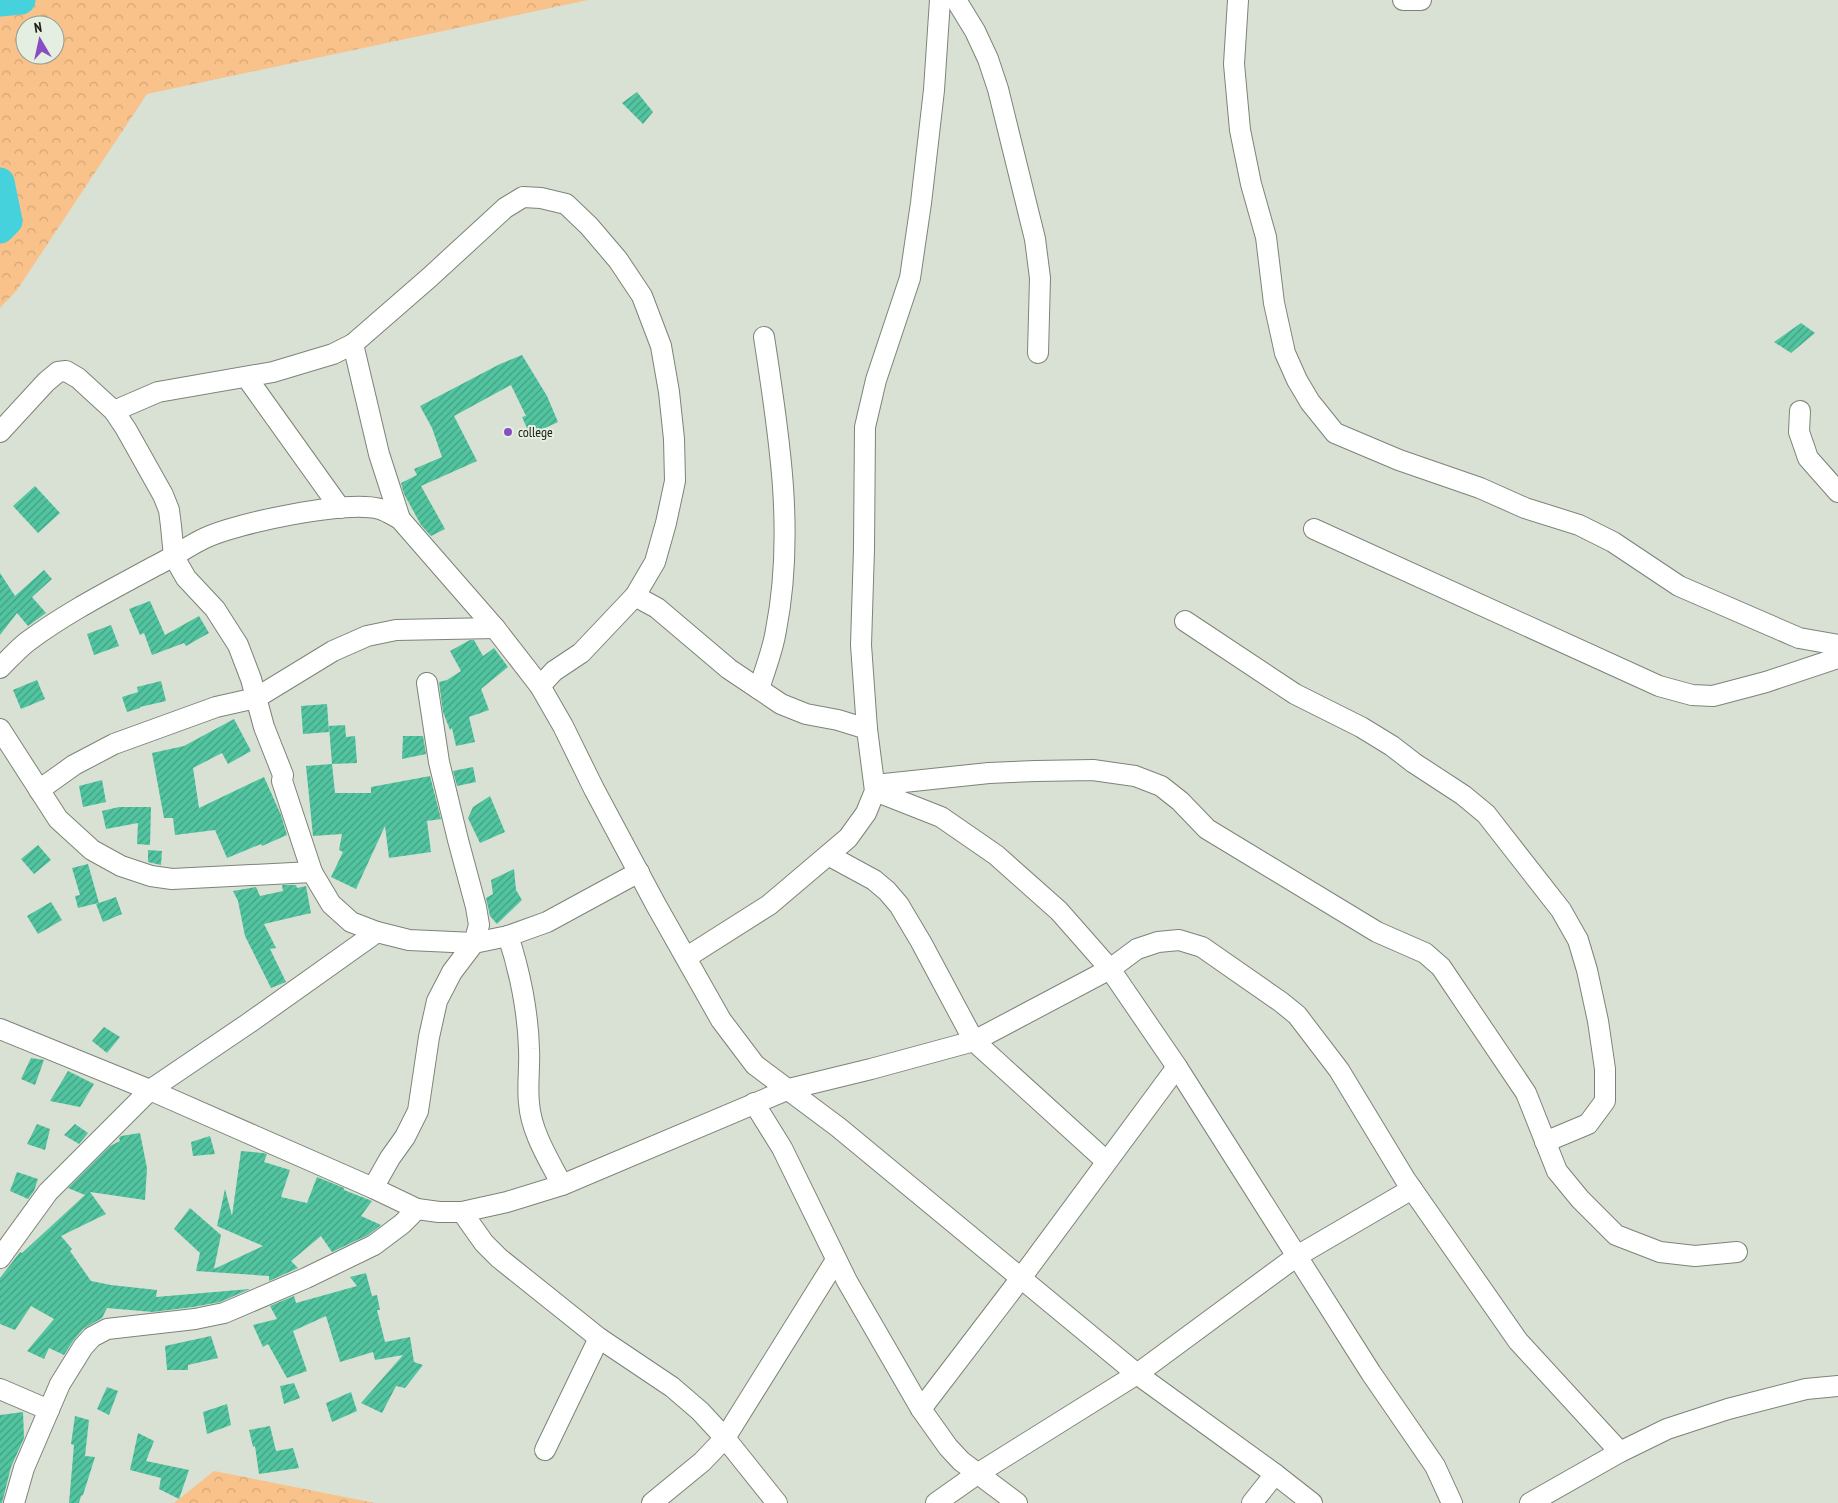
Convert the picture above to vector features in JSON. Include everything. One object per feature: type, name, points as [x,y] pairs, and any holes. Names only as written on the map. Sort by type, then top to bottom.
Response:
[{"type":"street","points":[[687,957],[769,905],[828,855],[852,832],[866,813],[875,788],[867,729],[861,645],[865,427],[876,380],[910,278],[934,90],[940,0]]},
{"type":"street","points":[[956,0],[975,31],[988,58],[998,89],[1035,239],[1040,278],[1038,353]]},
{"type":"street","points":[[1238,0],[1234,64],[1240,130],[1251,184],[1266,237],[1276,311],[1285,353],[1310,402],[1336,433],[1399,460],[1480,488],[1525,508],[1578,525],[1613,542],[1679,586],[1799,638],[1838,645]]},
{"type":"street","points":[[1403,0],[1421,0]]},
{"type":"street","points":[[114,411],[158,392],[247,378],[332,354],[353,344],[430,278],[505,208],[522,197],[541,198],[566,204],[589,226],[618,260],[642,296],[661,346],[674,439],[674,481],[666,523],[655,562],[635,596],[581,653],[554,671],[540,686]]},
{"type":"street","points":[[759,689],[776,632],[782,597],[784,562],[782,462],[764,337]]},
{"type":"street","points":[[353,344],[379,454],[400,519]]},
{"type":"street","points":[[0,432],[46,382],[58,372],[66,371],[78,378],[114,411],[163,495],[169,510],[174,557],[186,578],[215,609],[238,644],[264,726],[283,775],[282,781],[312,872],[331,904],[352,922],[377,932],[409,940],[474,943],[508,936],[547,922],[639,872]]},
{"type":"street","points":[[247,378],[340,508]]},
{"type":"street","points":[[1800,411],[1799,432],[1808,458],[1838,492]]},
{"type":"street","points":[[0,668],[26,643],[78,607],[174,557],[205,538],[252,523],[340,508],[362,507],[380,509],[400,519],[495,628],[540,686],[563,726],[639,872],[721,1020],[755,1065],[838,1127],[1137,1374],[1312,1503]]},
{"type":"street","points":[[1314,530],[1650,682],[1692,695],[1713,696],[1766,682],[1838,658]]},
{"type":"street","points":[[635,596],[657,608],[729,669],[781,704],[806,714],[838,720],[867,729]]},
{"type":"street","points":[[1185,621],[1295,694],[1361,727],[1392,746],[1463,795],[1486,814],[1561,910],[1578,940],[1587,970],[1605,1069],[1605,1102],[1588,1124],[1545,1142]]},
{"type":"street","points":[[39,790],[74,765],[114,744],[216,707],[256,698],[333,651],[367,636],[396,630],[495,628]]},
{"type":"street","points":[[374,1188],[390,1158],[405,1137],[418,1111],[429,1037],[437,1001],[452,972],[474,943],[479,925],[439,762],[427,683]]},
{"type":"street","points":[[0,729],[58,819],[92,850],[122,866],[151,876],[172,879],[312,872]]},
{"type":"street","points":[[875,788],[989,773],[1094,770],[1135,776],[1161,786],[1180,801],[1206,829],[1377,932],[1425,953],[1441,967],[1526,1093],[1557,1171],[1580,1199],[1616,1235],[1660,1252],[1695,1256],[1737,1252]]},
{"type":"street","points":[[875,788],[940,817],[996,855],[1059,912],[1110,969],[1177,1068],[1371,1373],[1435,1466],[1452,1503]]},
{"type":"street","points":[[828,855],[874,880],[899,904],[974,1041],[1106,1161]]},
{"type":"street","points":[[0,1258],[48,1192],[150,1090],[249,1023],[377,932]]},
{"type":"street","points":[[508,936],[519,974],[527,1020],[529,1104],[540,1140],[562,1185]]},
{"type":"street","points":[[0,1029],[150,1090],[374,1188],[416,1209],[462,1212],[506,1202],[562,1185],[789,1089],[974,1041],[1110,969],[1137,949],[1158,942],[1180,940],[1202,947],[1297,1015],[1339,1070],[1412,1189],[1518,1341],[1620,1452]]},
{"type":"street","points":[[921,1409],[1177,1068]]},
{"type":"street","points":[[754,1103],[782,1148],[836,1260],[921,1409],[948,1447],[961,1461],[1017,1503]]},
{"type":"street","points":[[936,1503],[977,1474],[1137,1374],[1297,1256],[1412,1189]]},
{"type":"street","points":[[14,1503],[24,1468],[60,1384],[92,1336],[107,1329],[195,1319],[224,1312],[306,1278],[374,1245],[402,1224],[416,1209]]},
{"type":"street","points":[[462,1212],[484,1243],[499,1258],[599,1338],[672,1387],[700,1411],[725,1438],[777,1503]]},
{"type":"street","points":[[652,1503],[702,1462],[725,1438],[836,1260]]},
{"type":"street","points":[[545,1450],[599,1338]]},
{"type":"street","points":[[1530,1503],[1620,1452],[1667,1429],[1728,1409],[1806,1389],[1838,1386]]},
{"type":"street","points":[[0,1389],[49,1410]]},
{"type":"street","points":[[1252,1503],[1275,1474]]},
{"type":"green space","points":[[0,0],[588,0],[147,94],[17,290],[0,308]]},
{"type":"green space","points":[[214,1471],[375,1503],[174,1503]]},
{"type":"building","points":[[637,92],[653,112],[643,124],[622,103]]},
{"type":"building","points":[[1801,323],[1815,333],[1791,353],[1774,342]]},
{"type":"building","points":[[522,355],[547,396],[558,422],[530,435],[522,417],[526,416],[511,385],[454,416],[477,461],[421,486],[445,529],[431,536],[421,525],[404,494],[401,483],[417,475],[414,469],[442,457],[432,428],[420,406],[500,364]]},
{"type":"building","points":[[35,486],[60,513],[38,533],[13,506]]},
{"type":"building","points":[[44,570],[52,579],[32,597],[46,613],[28,626],[17,613],[0,635],[0,573],[15,596]]},
{"type":"building","points":[[150,601],[165,635],[199,616],[209,633],[186,646],[184,643],[152,655],[144,633],[140,635],[129,609]]},
{"type":"building","points":[[111,625],[119,646],[94,655],[87,634]]},
{"type":"building","points":[[470,640],[474,640],[483,656],[494,648],[508,667],[481,689],[489,710],[469,717],[475,742],[456,746],[452,728],[450,730],[443,712],[439,682],[447,680],[461,671],[450,651]]},
{"type":"building","points":[[37,680],[45,699],[21,709],[13,690]]},
{"type":"building","points":[[161,681],[166,701],[127,712],[122,697],[138,692],[137,687]]},
{"type":"building","points":[[327,704],[329,732],[303,734],[301,706]]},
{"type":"building","points":[[234,719],[251,751],[228,764],[222,753],[193,768],[199,808],[264,777],[281,815],[287,835],[227,858],[215,830],[175,835],[173,818],[164,818],[152,753],[184,746]]},
{"type":"building","points":[[345,725],[346,737],[355,736],[357,763],[332,764],[329,726]]},
{"type":"building","points":[[403,736],[423,736],[426,754],[402,759]]},
{"type":"building","points":[[332,764],[335,793],[371,793],[371,787],[430,776],[441,819],[427,821],[431,852],[389,858],[385,826],[356,889],[331,877],[343,852],[339,850],[342,834],[313,836],[306,766]]},
{"type":"building","points":[[473,767],[476,782],[457,786],[453,771]]},
{"type":"building","points":[[102,780],[106,802],[83,807],[79,786]]},
{"type":"building","points":[[490,796],[505,832],[480,843],[468,818],[473,807]]},
{"type":"building","points":[[119,807],[151,807],[150,845],[137,844],[138,823],[106,829],[102,811]]},
{"type":"building","points":[[38,845],[51,860],[34,874],[21,859]]},
{"type":"building","points":[[148,850],[162,851],[161,865],[148,862]]},
{"type":"building","points":[[88,864],[99,903],[116,897],[122,914],[103,922],[96,904],[98,903],[78,908],[75,896],[80,895],[72,868]]},
{"type":"building","points":[[514,869],[516,890],[522,900],[497,924],[490,916],[486,898],[493,894],[491,880]]},
{"type":"building","points":[[282,885],[296,885],[297,888],[306,886],[311,913],[264,924],[276,948],[270,949],[286,982],[271,988],[245,936],[238,901],[233,891],[256,887],[260,896],[283,891]]},
{"type":"building","points":[[51,902],[62,920],[38,934],[27,916]]},
{"type":"building","points":[[104,1027],[120,1037],[107,1053],[92,1041]]},
{"type":"building","points":[[31,1058],[44,1060],[35,1085],[21,1079]]},
{"type":"building","points":[[68,1071],[94,1084],[80,1107],[50,1101]]},
{"type":"building","points":[[37,1124],[50,1129],[45,1150],[27,1144]]},
{"type":"building","points":[[75,1124],[88,1133],[79,1144],[64,1135]]},
{"type":"building","points":[[140,1133],[147,1168],[145,1200],[90,1192],[106,1214],[61,1236],[72,1249],[70,1251],[91,1281],[157,1290],[156,1297],[250,1289],[220,1302],[193,1307],[153,1312],[107,1308],[102,1318],[83,1329],[64,1355],[49,1348],[44,1359],[27,1351],[54,1319],[31,1306],[15,1330],[0,1324],[0,1278],[20,1252],[22,1253],[85,1195],[68,1188],[110,1146],[120,1141],[119,1138],[121,1136]]},
{"type":"building","points":[[210,1136],[215,1154],[193,1156],[191,1142]]},
{"type":"building","points":[[241,1151],[267,1154],[264,1162],[290,1170],[281,1197],[307,1203],[317,1177],[372,1201],[361,1216],[381,1225],[368,1235],[332,1252],[321,1236],[291,1261],[298,1268],[269,1281],[269,1276],[196,1271],[200,1253],[174,1229],[190,1208],[221,1235],[214,1269],[263,1246],[217,1226],[225,1189],[232,1216]]},
{"type":"building","points":[[17,1172],[38,1179],[34,1191],[28,1199],[10,1191]]},
{"type":"building","points":[[366,1273],[372,1296],[377,1295],[380,1310],[377,1310],[385,1342],[410,1337],[414,1362],[423,1365],[405,1388],[396,1386],[382,1413],[361,1403],[403,1355],[375,1360],[373,1352],[340,1362],[326,1316],[293,1331],[307,1371],[287,1378],[268,1344],[263,1347],[253,1325],[277,1319],[270,1306],[294,1296],[296,1303],[357,1286],[350,1277]]},
{"type":"building","points":[[211,1336],[218,1358],[188,1365],[188,1370],[167,1370],[165,1346]]},
{"type":"building","points":[[294,1383],[300,1398],[284,1404],[280,1386]]},
{"type":"building","points":[[107,1387],[118,1391],[109,1415],[97,1409]]},
{"type":"building","points":[[351,1392],[357,1411],[332,1422],[326,1403]]},
{"type":"building","points":[[227,1404],[231,1425],[207,1434],[203,1412]]},
{"type":"building","points":[[23,1412],[24,1438],[11,1467],[2,1503],[0,1503],[0,1415]]},
{"type":"building","points":[[75,1416],[89,1420],[85,1456],[95,1457],[79,1503],[69,1503],[74,1445],[71,1444]]},
{"type":"building","points":[[270,1426],[276,1451],[293,1448],[299,1468],[259,1474],[255,1446],[253,1447],[249,1430]]},
{"type":"building","points":[[138,1433],[154,1441],[146,1461],[189,1470],[179,1499],[159,1489],[161,1478],[130,1470]]},
{"type":"waterway","points":[[0,2],[21,0]]},
{"type":"waterway","points":[[0,182],[8,221],[0,229]]},
{"type":"place","name":"college","points":[[508,432]]}]
